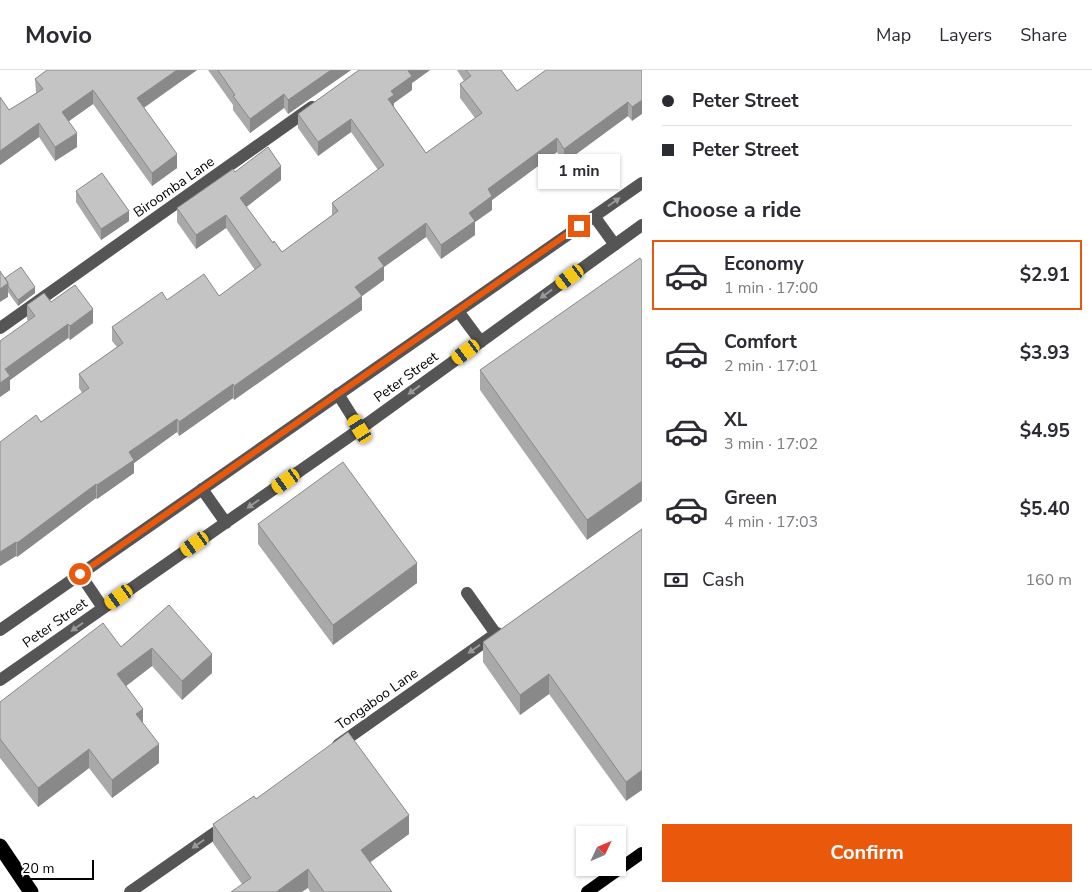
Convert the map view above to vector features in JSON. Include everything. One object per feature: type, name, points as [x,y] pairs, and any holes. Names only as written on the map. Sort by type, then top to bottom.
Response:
[{"type":"highway","points":[[0,846],[32,892]]},
{"type":"main road","points":[[587,892],[642,853]]},
{"type":"street","name":"Biroomba Lane","points":[[0,328],[324,99]]},
{"type":"street","name":"Peter Street","points":[[0,630],[642,183]]},
{"type":"street","points":[[594,216],[614,245]]},
{"type":"street","name":"Peter Street","points":[[0,680],[360,429],[642,224]]},
{"type":"street","points":[[458,311],[481,342]]},
{"type":"street","points":[[338,394],[360,429]]},
{"type":"street","points":[[202,489],[226,523]]},
{"type":"street","name":"Peter Street","points":[[80,574],[103,608]]},
{"type":"street","name":"Tongaboo Lane","points":[[325,754],[499,631],[467,593]]},
{"type":"street","points":[[130,892],[236,817]]},
{"type":"building","points":[[47,70],[177,70],[137,98],[177,154],[152,173],[93,90],[62,112],[77,133],[55,147],[39,123],[0,151],[0,97],[9,110],[43,89],[35,79]]},
{"type":"building","points":[[218,70],[331,70],[288,100],[284,94],[250,119],[233,96],[235,95]]},
{"type":"building","points":[[359,70],[410,70],[408,71],[412,76],[391,91],[394,95],[388,99],[426,153],[482,113],[460,84],[471,76],[466,70],[501,70],[517,91],[546,70],[642,70],[642,100],[632,107],[628,102],[564,149],[557,138],[488,189],[492,196],[469,213],[475,221],[441,245],[426,223],[378,258],[384,266],[355,287],[362,296],[234,386],[233,384],[179,422],[177,419],[129,452],[134,460],[96,484],[17,543],[0,552],[0,442],[36,415],[41,422],[89,388],[79,374],[123,343],[112,327],[162,292],[167,300],[204,274],[219,296],[261,265],[226,215],[196,235],[177,208],[233,169],[235,172],[268,147],[281,166],[240,198],[273,243],[274,241],[282,252],[338,211],[332,203],[384,165],[351,119],[318,142],[298,114]]},
{"type":"building","points":[[102,173],[129,211],[101,229],[76,191]]},
{"type":"building","points":[[640,258],[642,261],[642,481],[587,520],[480,370]]},
{"type":"building","points":[[21,267],[35,287],[18,300],[5,278]]},
{"type":"building","points":[[0,271],[8,283],[0,289]]},
{"type":"building","points":[[75,285],[93,309],[70,326],[68,324],[5,369],[10,376],[0,383],[0,341],[35,316],[27,305],[44,293],[51,302]]},
{"type":"building","points":[[343,462],[417,563],[333,625],[258,524]]},
{"type":"building","points":[[642,529],[642,770],[626,782],[549,674],[520,695],[483,642]]},
{"type":"building","points":[[169,605],[212,654],[182,681],[152,648],[117,674],[143,709],[136,714],[159,744],[112,780],[89,749],[38,788],[0,739],[0,702],[103,623],[121,647]]},
{"type":"building","points":[[348,732],[409,815],[361,850],[392,892],[324,892],[308,869],[276,892],[231,892],[251,878],[213,824],[254,796],[256,799]]},
{"type":"route","points":[[80,574],[579,226]]}]
